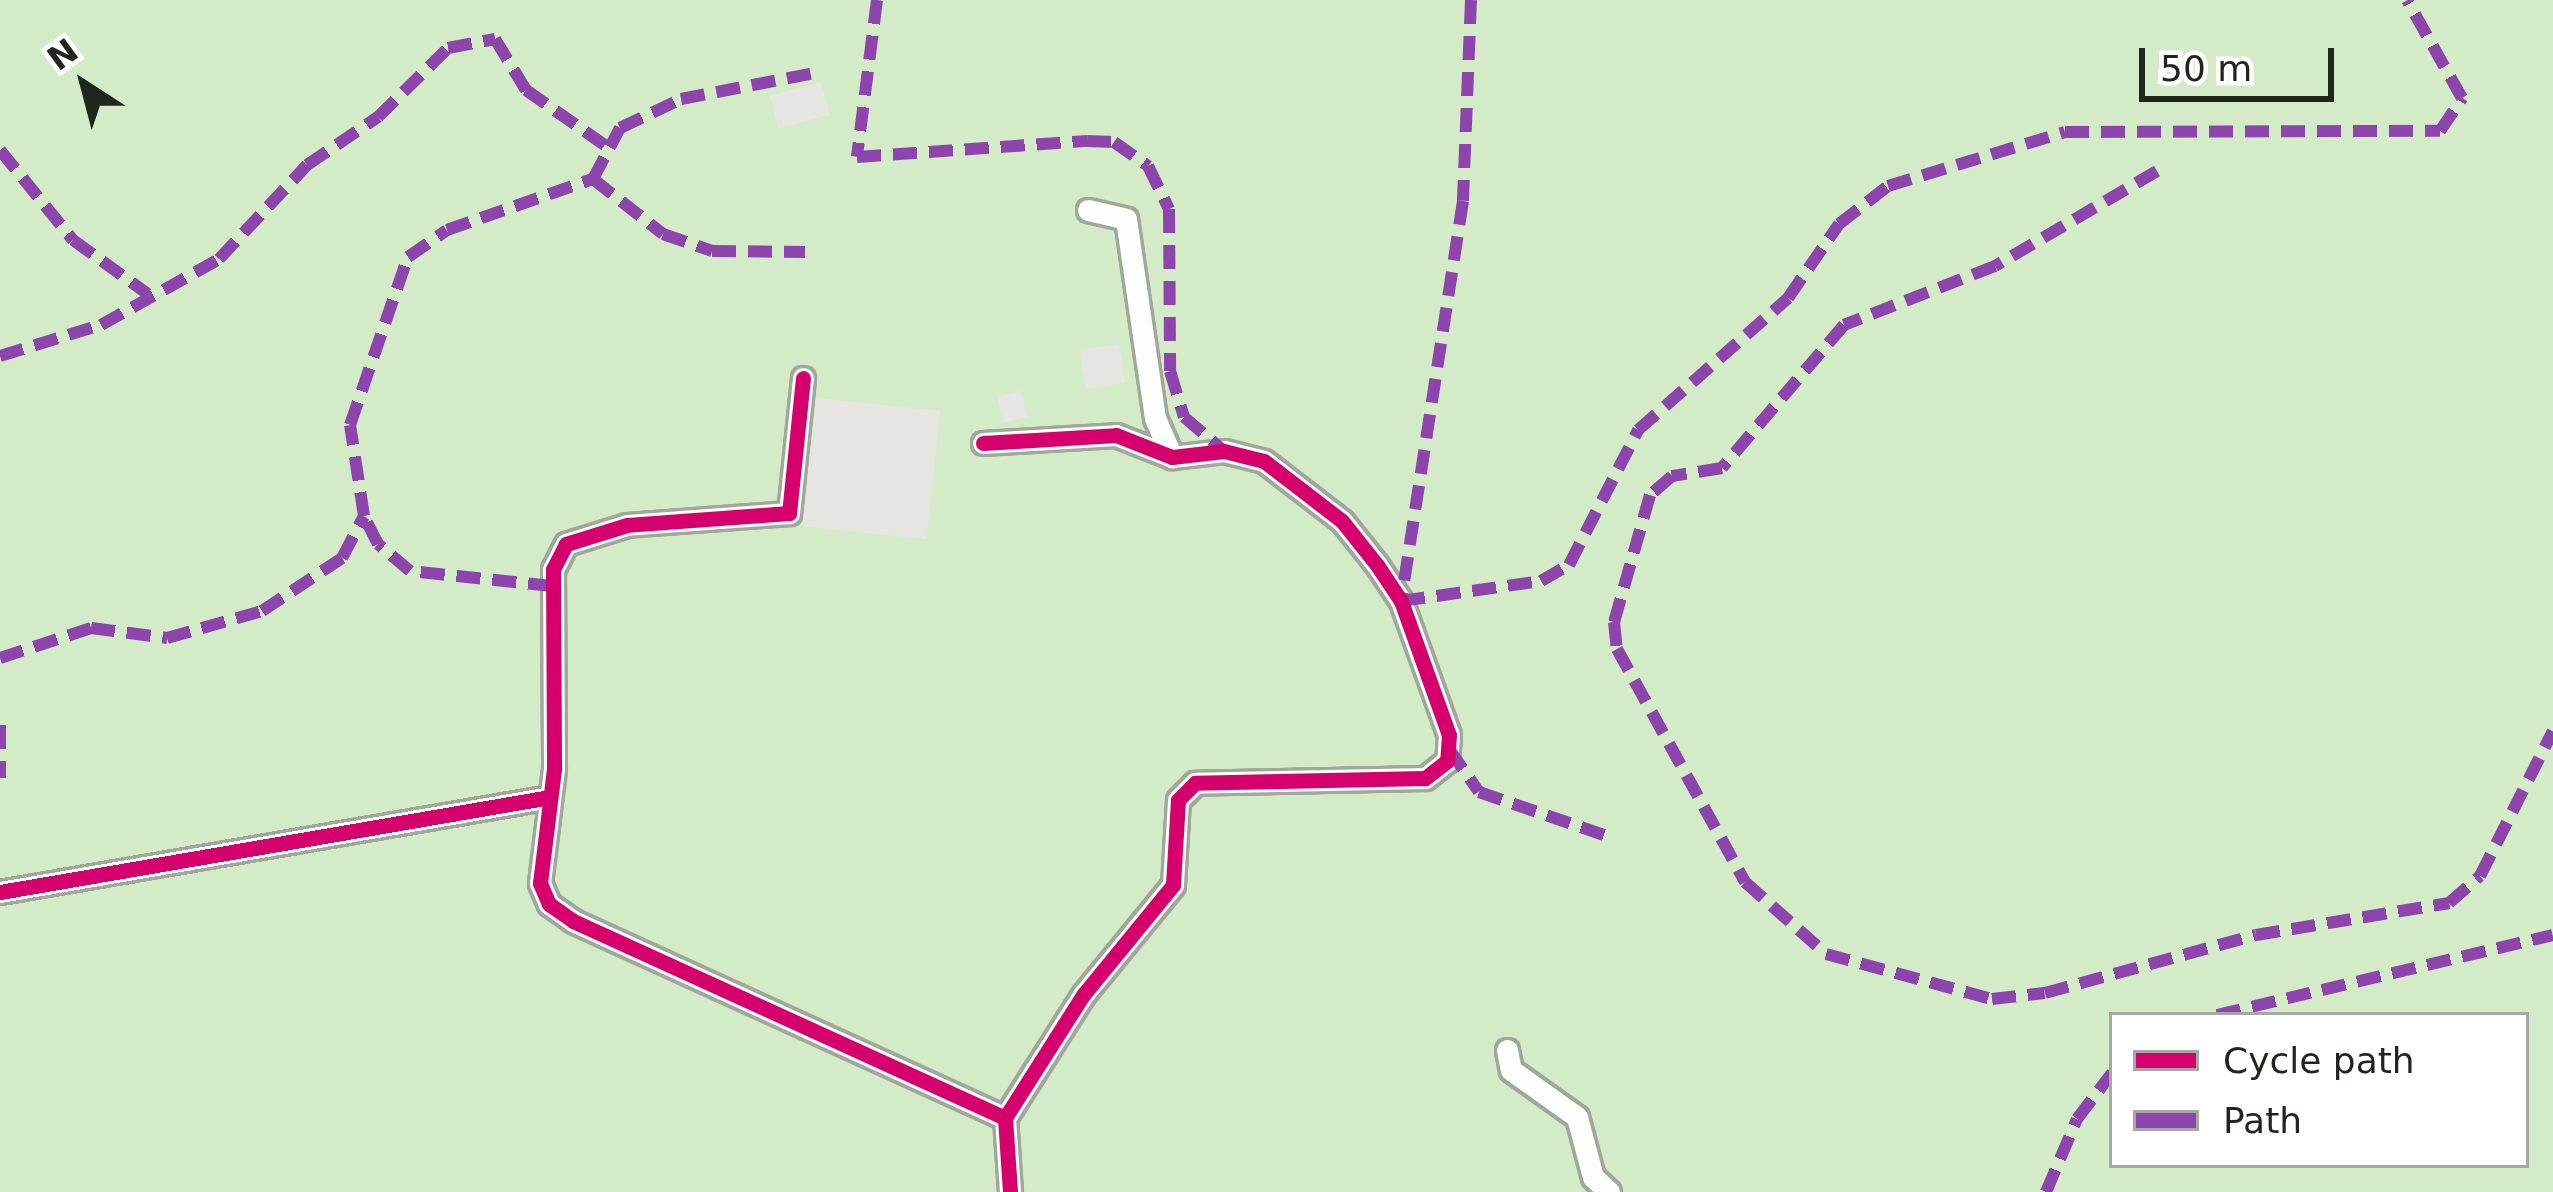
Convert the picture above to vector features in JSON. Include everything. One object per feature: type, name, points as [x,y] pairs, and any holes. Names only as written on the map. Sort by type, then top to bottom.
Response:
[{"type":"street","points":[[1088,210],[1126,219],[1154,418],[1172,458]]},
{"type":"street","points":[[803,378],[789,512],[627,525],[566,544],[553,569],[554,770],[544,799],[540,883],[549,904],[1005,1118]]},
{"type":"street","points":[[983,442],[1116,435],[1172,458],[1224,452],[1264,461],[1342,521],[1401,601],[1449,735],[1447,761],[1425,778],[1195,783],[1178,800],[1173,885],[1083,995],[1005,1118],[1010,1192]]},
{"type":"street","points":[[0,892],[544,799]]},
{"type":"street","points":[[1507,1049],[1511,1070],[1577,1117],[1593,1177],[1609,1192]]},
{"type":"green space","points":[[0,0],[2553,0],[2553,1192],[0,1192]]},
{"type":"building","points":[[821,82],[830,115],[779,129],[770,96]]},
{"type":"building","points":[[1119,344],[1125,383],[1086,389],[1079,350]]},
{"type":"building","points":[[1021,391],[1027,417],[1004,423],[998,396]]},
{"type":"building","points":[[816,398],[940,411],[927,539],[803,526]]},
{"type":"marked path","points":[[877,0],[857,157],[1087,141],[1114,142],[1148,166],[1169,209],[1170,371],[1184,417],[1224,451]]},
{"type":"marked path","points":[[1471,0],[1463,201],[1401,601],[1541,581],[1569,565],[1638,430],[1788,298],[1839,224],[1888,186],[2065,132],[2440,131],[2462,98],[2407,0]]},
{"type":"marked path","points":[[0,356],[101,325],[219,259],[307,165],[378,117],[448,48],[495,39],[526,90],[606,146]]},
{"type":"marked path","points":[[552,586],[410,571],[378,544],[364,516],[350,425],[408,257],[447,230],[593,179],[620,128],[681,99],[820,72]]},
{"type":"marked path","points":[[0,150],[73,240],[148,294]]},
{"type":"marked path","points":[[2157,171],[1995,266],[1844,325],[1722,468],[1672,476],[1650,495],[1614,622],[1617,649],[1745,882],[1826,954],[1992,999],[2045,993],[2256,935],[2449,903],[2480,876],[2553,731]]},
{"type":"marked path","points":[[593,179],[663,234],[712,251],[805,252]]},
{"type":"marked path","points":[[0,658],[91,628],[167,638],[262,611],[342,558],[364,516]]},
{"type":"marked path","points":[[0,725],[0,778]]},
{"type":"marked path","points":[[1449,749],[1479,792],[1610,837]]},
{"type":"marked path","points":[[2230,1012],[2553,935]]},
{"type":"marked path","points":[[2046,1192],[2077,1119],[2109,1077]]},
{"type":"cycle path","points":[[803,378],[789,513],[627,525],[566,544],[553,569],[554,769],[540,883],[549,904],[573,921],[1005,1118],[1010,1192]]},
{"type":"cycle path","points":[[983,443],[1116,435],[1172,457],[1224,451],[1264,461],[1342,521],[1377,565],[1401,601],[1449,735],[1447,761],[1425,778],[1195,783],[1178,800],[1173,885],[1083,995],[1005,1118]]},
{"type":"cycle path","points":[[0,892],[544,798]]}]
